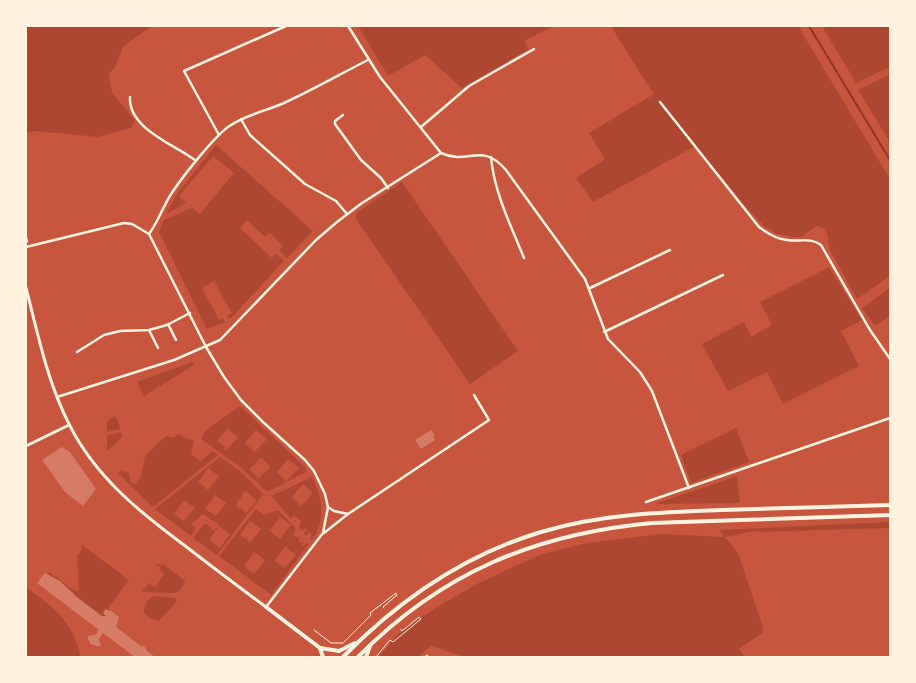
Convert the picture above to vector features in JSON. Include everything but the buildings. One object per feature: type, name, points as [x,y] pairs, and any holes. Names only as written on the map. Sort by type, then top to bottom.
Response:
[{"type":"main road","points":[[343,657],[363,637],[414,595],[467,562],[521,539],[566,526],[613,516],[652,513],[890,505]]},
{"type":"main road","points":[[358,657],[406,614],[448,585],[499,559],[563,537],[614,527],[652,523],[890,515]]},
{"type":"main road","points":[[266,607],[320,648],[339,651],[363,637]]},
{"type":"main road","points":[[366,657],[371,644]]},
{"type":"main road","points":[[320,648],[324,657]]},
{"type":"street","points":[[219,135],[184,71],[286,26]]},
{"type":"street","points":[[348,26],[368,60],[441,153],[448,156],[462,157],[479,154],[491,156],[498,160],[580,270],[590,288],[604,332],[611,343],[640,372],[649,385],[689,488]]},
{"type":"street","points":[[421,127],[469,86],[534,50]]},
{"type":"street","points":[[149,234],[160,218],[165,204],[196,162],[228,126],[241,119],[284,103],[368,60]]},
{"type":"street","points":[[130,97],[132,111],[150,131],[162,141],[185,152],[196,162]]},
{"type":"street","points":[[660,102],[759,227],[781,239],[794,241],[814,241],[821,245],[870,330],[890,358]]},
{"type":"street","points":[[343,115],[335,121],[335,124],[361,160],[382,178],[388,188]]},
{"type":"street","points":[[241,119],[250,135],[305,184],[336,201],[347,214]]},
{"type":"street","points":[[57,398],[157,366],[220,340],[316,240],[347,214],[441,153]]},
{"type":"street","points":[[491,156],[492,172],[501,200],[524,258]]},
{"type":"street","points":[[27,247],[124,223],[132,224],[149,234],[218,369],[241,400],[305,460],[314,471],[325,494],[328,507],[323,533]]},
{"type":"street","points":[[590,288],[670,250]]},
{"type":"street","points":[[604,332],[722,275]]},
{"type":"street","points":[[26,288],[57,398],[69,425],[91,460],[107,480],[150,520],[266,607],[323,533],[348,514],[489,420],[474,395]]},
{"type":"street","points":[[77,352],[104,335],[120,330],[149,330],[168,324],[190,313]]},
{"type":"street","points":[[168,324],[176,340]]},
{"type":"street","points":[[149,330],[158,348]]},
{"type":"street","points":[[646,502],[890,418]]},
{"type":"street","points":[[26,446],[69,425]]},
{"type":"street","points":[[328,507],[334,511],[348,514]]},
{"type":"path","points":[[26,235],[27,247]]},
{"type":"path","points":[[314,630],[331,642],[343,643],[372,615],[370,613],[396,593],[397,595],[383,607],[384,608]]},
{"type":"path","points":[[376,657],[390,640],[393,642],[421,619],[419,617],[402,631],[401,629]]},
{"type":"shaded area","points":[[26,26],[151,26],[123,47],[114,69],[109,73],[112,93],[135,120],[131,128],[98,137],[36,131],[26,133]]},
{"type":"shaded area","points":[[358,26],[553,26],[524,41],[529,49],[462,88],[425,55],[388,76]]},
{"type":"shaded area","points":[[611,26],[798,26],[890,179],[890,276],[857,299],[830,250],[826,229],[817,226],[800,237],[793,237],[777,234],[764,226],[746,207],[698,148],[692,148],[593,202],[576,178],[605,159],[589,133],[654,94]]},
{"type":"shaded area","points":[[822,26],[890,26],[890,67],[856,83]]},
{"type":"shaded area","points":[[890,74],[890,142],[858,90]]},
{"type":"shaded area","points":[[216,145],[313,231],[287,258],[279,250],[283,246],[270,233],[265,237],[247,220],[240,228],[272,258],[276,253],[284,261],[230,319],[227,316],[232,313],[214,281],[202,288],[219,320],[223,318],[225,322],[207,329],[159,232],[164,220],[192,208],[200,214],[234,173],[213,156],[179,196],[186,203],[166,214],[177,194]]},
{"type":"shaded area","points":[[402,182],[518,351],[470,384],[356,219],[356,213]]},
{"type":"shaded area","points":[[829,267],[862,320],[841,331],[859,366],[783,404],[767,372],[728,391],[702,344],[744,322],[751,337],[772,325],[760,302]]},
{"type":"shaded area","points":[[890,288],[890,316],[875,326],[862,308]]},
{"type":"shaded area","points":[[193,362],[194,365],[144,396],[137,382]]},
{"type":"shaded area","points":[[240,406],[305,467],[306,472],[269,491],[265,490],[238,465],[201,439],[205,431]],"holes":[[[228,428],[238,438],[226,450],[223,445],[217,441]],[[256,430],[267,439],[254,452],[245,443]],[[261,457],[271,467],[258,479],[255,474],[249,470]],[[288,459],[299,468],[286,481],[277,472]]]},
{"type":"shaded area","points":[[114,416],[118,420],[120,429],[107,432],[107,422]]},
{"type":"shaded area","points":[[736,428],[749,462],[691,483],[681,455]]},
{"type":"shaded area","points":[[121,432],[122,437],[108,450],[107,436]]},
{"type":"shaded area","points":[[178,434],[194,441],[191,454],[201,461],[212,451],[218,455],[153,507],[118,473],[123,470],[126,473],[128,471],[131,482],[136,485],[141,477],[145,456],[166,436],[173,438]]},
{"type":"shaded area","points":[[220,457],[240,471],[263,494],[217,555],[193,538],[204,524],[207,524],[214,531],[219,525],[203,514],[191,524],[196,528],[191,536],[155,509]],"holes":[[[208,468],[219,476],[208,490],[198,482]],[[245,491],[257,500],[246,513],[241,508],[239,509],[236,505]],[[215,495],[226,503],[216,516],[205,509]],[[184,500],[195,508],[184,521],[174,514]],[[219,526],[230,534],[220,548],[209,540]]]},
{"type":"shaded area","points":[[737,476],[740,503],[655,504]]},
{"type":"shaded area","points":[[312,477],[321,501],[321,517],[312,540],[310,539],[312,535],[309,532],[306,536],[304,533],[308,530],[306,528],[302,531],[299,527],[301,522],[294,515],[291,519],[271,496]],"holes":[[[303,484],[313,493],[301,506],[292,497]]]},
{"type":"shaded area","points":[[256,509],[264,515],[278,510],[296,529],[293,534],[296,538],[301,537],[298,539],[300,543],[305,541],[302,544],[303,546],[307,543],[308,545],[271,595],[219,556]],"holes":[[[280,517],[291,525],[280,539],[270,531]],[[250,521],[261,529],[250,543],[245,537],[244,538],[240,535]],[[285,546],[296,555],[285,568],[275,561]],[[254,552],[265,560],[254,574],[244,566]]]},
{"type":"shaded area","points":[[890,522],[890,528],[750,532],[725,537],[738,553],[763,627],[762,633],[739,649],[745,657],[465,657],[431,646],[418,657],[379,657],[396,636],[435,608],[479,583],[539,555],[586,543],[661,534],[724,537],[720,530]]},
{"type":"shaded area","points":[[82,545],[129,580],[108,608],[110,610],[109,611],[106,609],[103,613],[108,616],[102,616],[74,594],[62,588],[47,577],[49,572],[77,591],[79,588],[77,556],[82,549]]},
{"type":"shaded area","points":[[157,563],[162,566],[163,564],[184,580],[185,583],[179,591],[174,593],[142,592],[149,583],[155,587],[164,574],[159,569],[160,567],[156,564]]},
{"type":"shaded area","points":[[26,587],[53,608],[66,623],[76,642],[80,654],[78,657],[26,657]]},
{"type":"shaded area","points":[[155,596],[175,598],[177,601],[159,621],[151,619],[144,613],[146,603]]},
{"type":"waterway","points":[[809,26],[890,160]]}]
